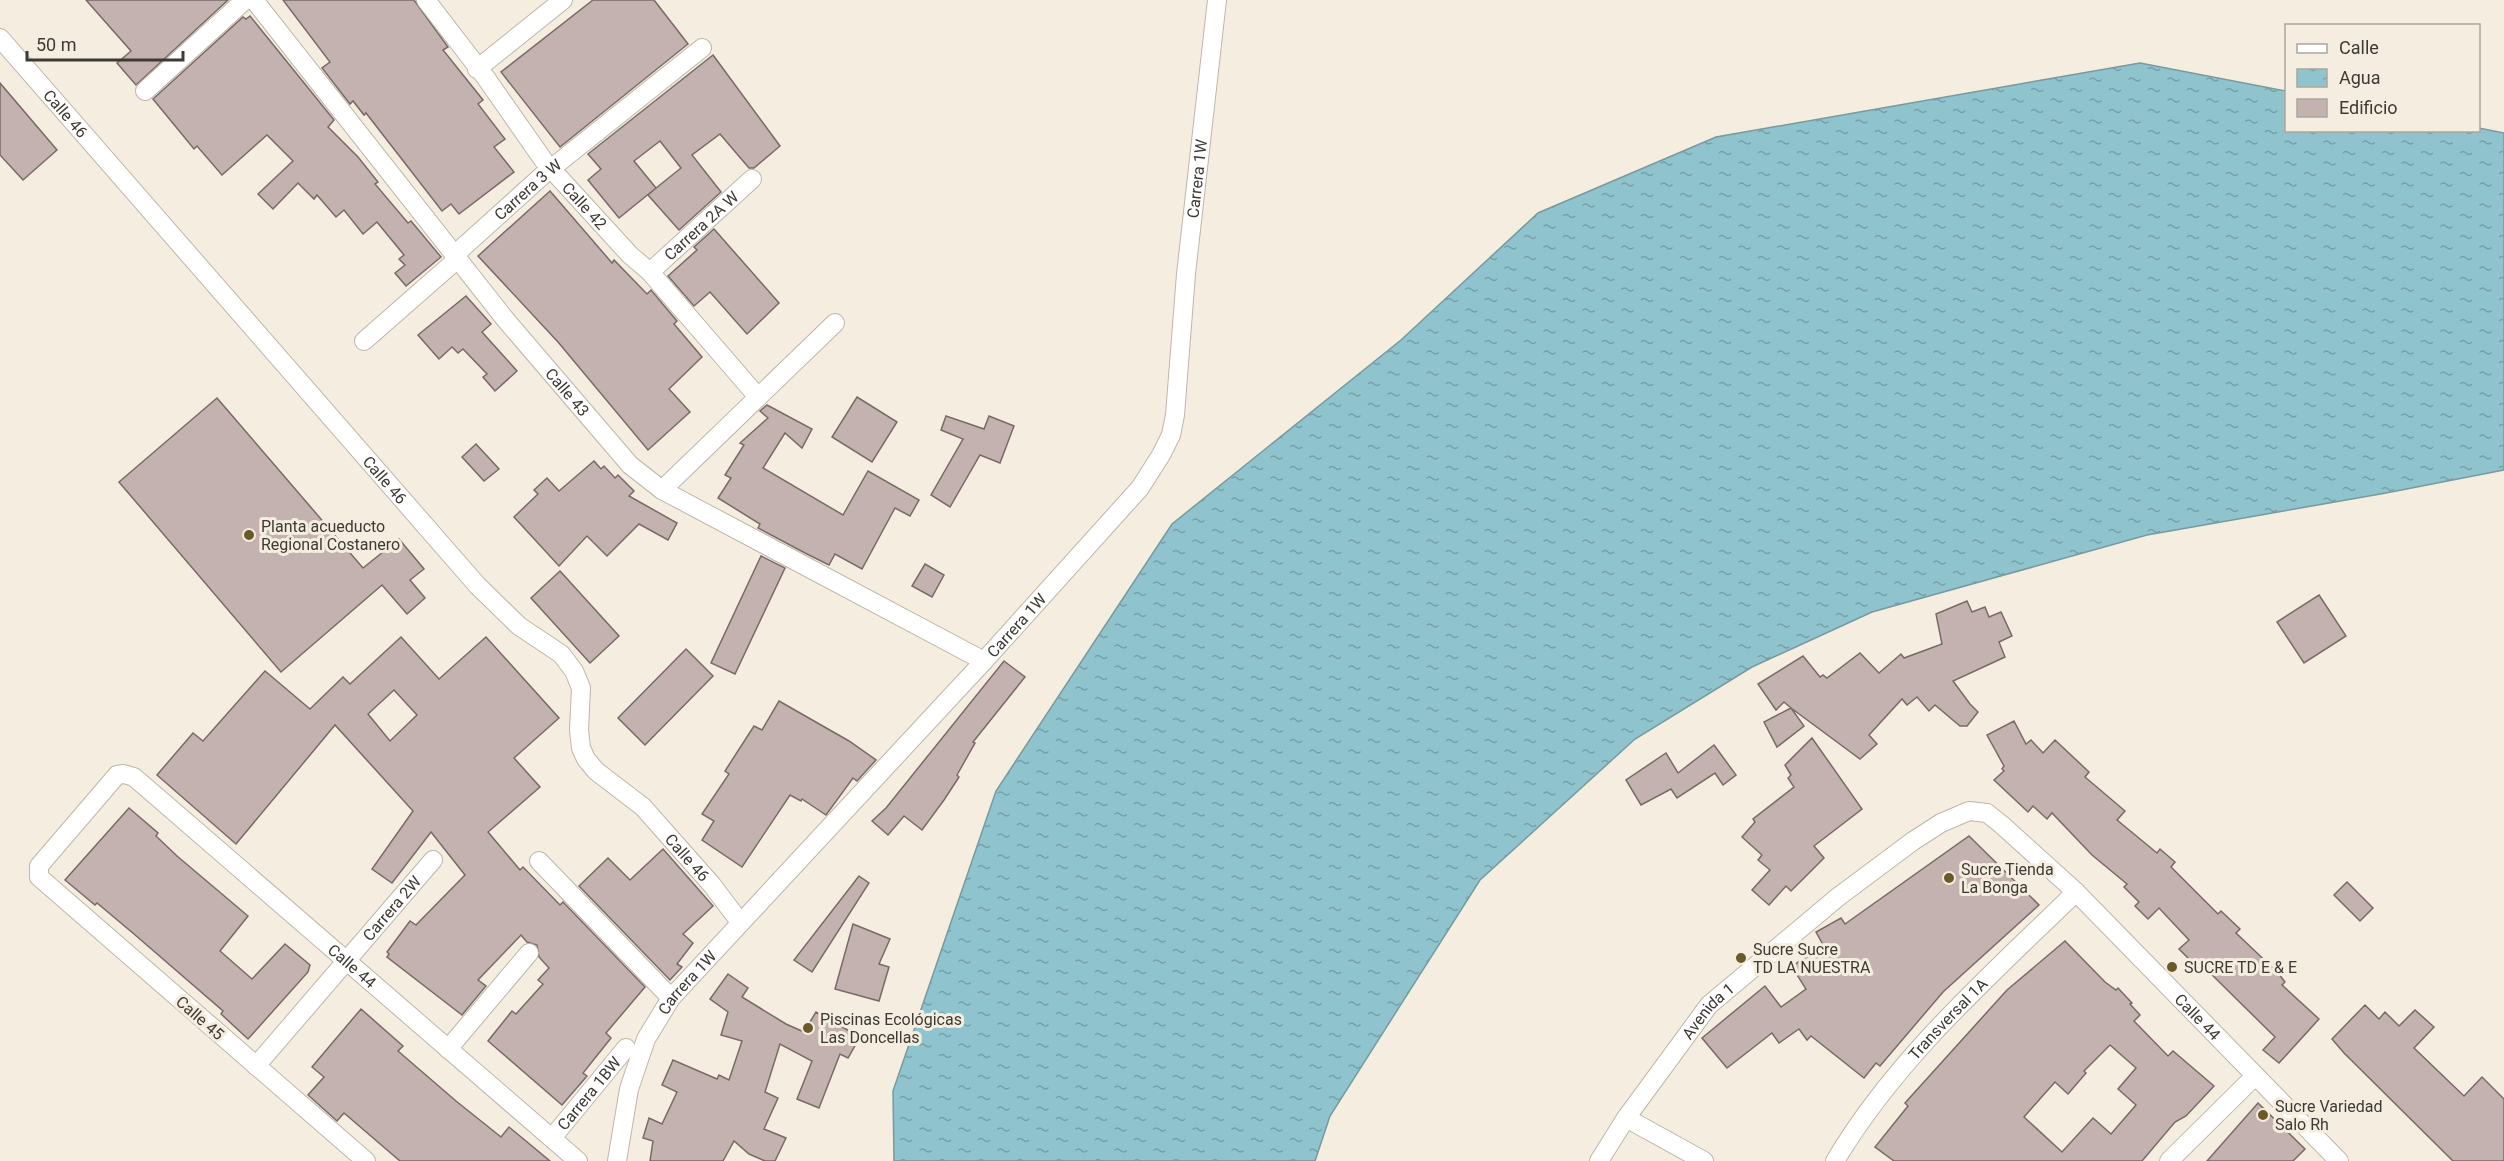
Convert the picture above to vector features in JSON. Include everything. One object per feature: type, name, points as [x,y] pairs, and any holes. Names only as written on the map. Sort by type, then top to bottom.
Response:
[{"type":"street","points":[[145,91],[245,0]]},
{"type":"street","name":"Calle 43","points":[[254,0],[505,319],[630,465],[662,490],[984,662]]},
{"type":"street","name":"Calle 42","points":[[426,0],[551,169],[630,255],[650,272],[758,397]]},
{"type":"street","points":[[477,69],[563,0]]},
{"type":"street","name":"Carrera 1W","points":[[617,1161],[629,1089],[645,1039],[671,998],[984,662],[1140,488],[1171,435],[1217,0]]},
{"type":"street","name":"Calle 46","points":[[0,38],[477,585],[519,626],[561,654],[574,671],[581,688],[580,748],[586,759],[596,771],[643,807],[712,885],[740,922]]},
{"type":"street","name":"Carrera 3 W","points":[[364,341],[457,256],[461,249],[551,169],[702,48]]},
{"type":"street","name":"Carrera 2A W","points":[[650,272],[752,179]]},
{"type":"street","points":[[662,490],[836,323]]},
{"type":"street","name":"Calle 44","points":[[38,872],[39,866],[111,781],[124,774],[134,777],[578,1161]]},
{"type":"street","name":"Calle 44","points":[[1969,811],[1987,813],[2076,892],[2339,1161]]},
{"type":"street","name":"Avenida 1","points":[[1599,1161],[1626,1118],[1709,1005],[1847,890],[1931,829],[1969,811]]},
{"type":"street","name":"Carrera 2W","points":[[256,1066],[433,860]]},
{"type":"street","points":[[539,861],[671,998]]},
{"type":"street","name":"Calle 45","points":[[38,872],[42,881],[366,1161]]},
{"type":"street","name":"Transversal 1A","points":[[1835,1161],[1851,1135],[1909,1058],[2076,892]]},
{"type":"street","points":[[447,1049],[530,953]]},
{"type":"street","name":"Carrera 1BW","points":[[552,1138],[626,1048]]},
{"type":"street","points":[[2169,1161],[2255,1076]]},
{"type":"street","points":[[1626,1118],[1704,1161]]},
{"type":"water","points":[[2140,63],[2285,91],[2285,132],[2480,132],[2480,128],[2504,133],[2504,470],[2147,535],[1872,612],[1752,667],[1635,739],[1480,880],[1330,1116],[1315,1161],[894,1161],[893,1091],[996,791],[1172,524],[1401,340],[1538,213],[1716,137]]},
{"type":"building","points":[[86,0],[228,0],[136,85],[117,63],[131,51]]},
{"type":"building","points":[[283,0],[414,0],[448,47],[443,50],[483,100],[478,104],[505,139],[494,147],[514,172],[459,214],[451,204],[442,211],[366,113],[364,115],[353,101],[350,104],[322,68],[330,62]]},
{"type":"building","points":[[593,0],[654,0],[688,44],[560,147],[501,72]]},
{"type":"building","points":[[250,16],[334,120],[328,127],[358,157],[378,182],[375,184],[408,223],[411,221],[441,257],[406,286],[395,273],[405,265],[399,259],[404,255],[377,222],[363,234],[344,210],[336,217],[317,195],[314,199],[298,183],[273,209],[258,194],[293,161],[267,135],[222,175],[197,146],[194,149],[153,99],[243,17],[246,19]]},
{"type":"building","points":[[713,55],[780,146],[754,168],[749,168],[720,134],[692,155],[721,192],[679,230],[648,195],[656,188],[619,218],[588,180],[601,169],[588,154]],"holes":[[[660,141],[681,168],[656,188],[634,161]]]},
{"type":"building","points":[[0,83],[57,150],[23,180],[0,155]]},
{"type":"building","points":[[550,191],[612,263],[614,260],[647,294],[651,290],[677,321],[674,324],[702,357],[669,389],[690,412],[648,450],[558,342],[478,256]]},
{"type":"building","points":[[714,229],[779,303],[747,334],[710,292],[694,306],[668,276],[697,250],[694,247]]},
{"type":"building","points":[[466,296],[491,324],[482,332],[517,371],[495,391],[483,377],[487,374],[463,349],[458,353],[452,347],[439,359],[418,335]]},
{"type":"building","points":[[857,397],[897,422],[872,462],[832,437]]},
{"type":"building","name":"Planta acueducto Regional Costanero","points":[[217,398],[363,568],[399,539],[424,569],[410,580],[425,598],[407,614],[382,585],[281,672],[119,482]]},
{"type":"building","points":[[767,405],[812,429],[802,448],[785,433],[763,468],[843,515],[868,471],[919,500],[910,516],[895,508],[862,569],[835,554],[829,565],[758,528],[760,524],[718,498],[731,478],[725,475],[744,445],[740,443],[768,418],[760,411]]},
{"type":"building","points":[[946,416],[984,429],[989,416],[1014,426],[1000,463],[980,455],[950,507],[931,495],[963,439],[941,430]]},
{"type":"building","points":[[476,444],[499,469],[484,481],[462,457]]},
{"type":"building","points":[[594,461],[601,469],[604,466],[615,478],[618,475],[634,491],[629,496],[677,523],[668,540],[639,524],[607,556],[587,536],[559,566],[514,517],[538,494],[534,490],[547,478],[559,491]]},
{"type":"building","points":[[761,556],[785,568],[735,674],[711,663]]},
{"type":"building","points":[[925,564],[944,575],[932,597],[912,586]]},
{"type":"building","points":[[560,571],[619,636],[590,663],[531,598]]},
{"type":"building","points":[[2319,595],[2346,636],[2304,663],[2277,622]]},
{"type":"building","points":[[1967,601],[1972,612],[1985,607],[1989,617],[2001,612],[2012,636],[1999,642],[2005,657],[1953,681],[1978,712],[1967,726],[1960,726],[1935,705],[1929,711],[1917,697],[1907,705],[1902,699],[1869,735],[1877,744],[1860,759],[1784,702],[1776,710],[1758,684],[1803,656],[1820,677],[1823,675],[1827,678],[1860,653],[1879,673],[1901,654],[1904,658],[1942,644],[1936,614]]},
{"type":"building","points":[[401,637],[439,679],[486,637],[559,718],[514,758],[540,787],[488,832],[520,870],[523,867],[560,905],[563,902],[645,987],[606,1033],[611,1038],[583,1073],[587,1076],[562,1105],[488,1041],[512,1011],[516,1014],[543,984],[538,980],[549,968],[539,957],[537,945],[527,942],[521,935],[478,980],[486,986],[462,1015],[387,957],[389,954],[387,952],[410,921],[416,925],[465,875],[431,832],[392,883],[372,869],[413,811],[335,725],[236,844],[157,775],[193,733],[203,741],[265,671],[310,709],[343,677],[350,684]],"holes":[[[394,690],[417,715],[390,741],[368,714]]]},
{"type":"building","points":[[686,649],[713,676],[645,745],[618,718]]},
{"type":"building","points":[[1004,661],[1025,677],[973,742],[975,743],[957,775],[959,777],[944,800],[922,830],[904,816],[888,835],[872,821],[886,808]]},
{"type":"building","points":[[779,701],[849,741],[876,760],[857,781],[853,778],[826,815],[802,799],[801,801],[790,795],[742,867],[702,840],[714,821],[702,814],[729,774],[725,771],[754,726],[762,730]]},
{"type":"building","points":[[1791,708],[1804,726],[1777,747],[1764,722]]},
{"type":"building","points":[[2014,721],[2026,744],[2031,740],[2043,753],[2055,740],[2089,772],[2085,777],[2125,811],[2117,820],[2157,853],[2160,849],[2175,862],[2171,867],[2218,914],[2221,911],[2240,929],[2236,933],[2278,973],[2285,982],[2282,985],[2319,1019],[2279,1063],[2263,1050],[2275,1037],[2204,967],[2200,970],[2179,949],[2189,940],[2159,908],[2148,919],[2135,906],[2139,902],[2124,887],[2127,884],[2092,855],[2052,813],[2047,819],[2033,806],[2028,812],[1994,780],[2004,771],[2002,769],[2004,766],[1987,735]]},
{"type":"building","points":[[1812,738],[1862,809],[1814,846],[1824,858],[1791,891],[1786,886],[1769,905],[1752,890],[1770,870],[1758,860],[1762,855],[1742,837],[1755,822],[1753,819],[1794,787],[1788,778],[1791,775],[1785,765]]},
{"type":"building","points":[[1714,745],[1736,775],[1723,785],[1715,773],[1677,798],[1671,789],[1641,805],[1626,780],[1666,753],[1678,773]]},
{"type":"building","points":[[129,808],[158,833],[156,836],[177,856],[248,916],[220,951],[252,979],[285,944],[310,965],[308,972],[248,1039],[221,1014],[223,1011],[97,903],[95,905],[65,880]]},
{"type":"building","points":[[1969,836],[2039,905],[1943,992],[1880,1066],[1876,1063],[1864,1078],[1811,1036],[1807,1040],[1799,1029],[1779,1043],[1772,1033],[1727,1068],[1702,1038],[1765,986],[1781,1007],[1806,989],[1792,967],[1822,943],[1816,932],[1841,918],[1845,924]]},
{"type":"building","points":[[663,849],[713,906],[683,934],[693,943],[677,964],[682,967],[670,980],[579,886],[608,858],[630,880]]},
{"type":"building","points":[[859,876],[869,883],[812,972],[794,960]]},
{"type":"building","points":[[2347,882],[2373,908],[2360,921],[2334,895]]},
{"type":"building","points":[[853,924],[890,939],[879,964],[889,967],[879,1001],[835,989]]},
{"type":"building","points":[[2065,941],[2105,982],[2116,990],[2118,988],[2132,1003],[2130,1004],[2140,1015],[2134,1021],[2168,1056],[2173,1051],[2214,1086],[2186,1116],[2175,1122],[2142,1161],[1894,1161],[1875,1147],[1908,1106],[1905,1103],[2007,990]],"holes":[[[2110,1045],[2136,1068],[2118,1089],[2136,1105],[2111,1134],[2093,1118],[2062,1152],[2024,1117],[2055,1082],[2068,1094],[2086,1073],[2084,1071]]]},
{"type":"building","points":[[728,974],[748,988],[742,997],[786,1024],[804,1032],[816,1012],[860,1037],[848,1058],[840,1054],[819,1108],[797,1099],[812,1061],[780,1044],[765,1092],[778,1098],[764,1129],[786,1138],[775,1161],[765,1161],[749,1154],[734,1141],[723,1161],[650,1161],[653,1141],[643,1138],[649,1118],[662,1124],[677,1092],[662,1085],[673,1060],[717,1079],[719,1075],[729,1080],[742,1041],[721,1035],[728,1012],[710,999]]},
{"type":"building","points":[[2365,1005],[2379,1019],[2385,1012],[2399,1026],[2415,1010],[2434,1027],[2414,1048],[2464,1096],[2482,1077],[2504,1099],[2504,1161],[2453,1161],[2344,1053],[2332,1039]]},
{"type":"building","points":[[361,1009],[403,1046],[398,1051],[456,1101],[501,1137],[509,1127],[550,1161],[400,1161],[344,1113],[337,1121],[308,1095],[324,1077],[312,1067]]},
{"type":"building","points":[[2258,1103],[2305,1149],[2293,1161],[2207,1161]]},
{"type":"place","name":"Planta acueducto Regional Costanero","points":[[249,535]]},
{"type":"place","name":"Sucre Tienda La Bonga","points":[[1949,878]]},
{"type":"place","name":"Sucre Sucre TD LA NUESTRA","points":[[1741,958]]},
{"type":"place","name":"SUCRE TD E & E","points":[[2172,967]]},
{"type":"place","name":"Piscinas Ecológicas Las Doncellas","points":[[808,1028]]},
{"type":"place","name":"Sucre Variedad Salo Rh","points":[[2263,1115]]}]
